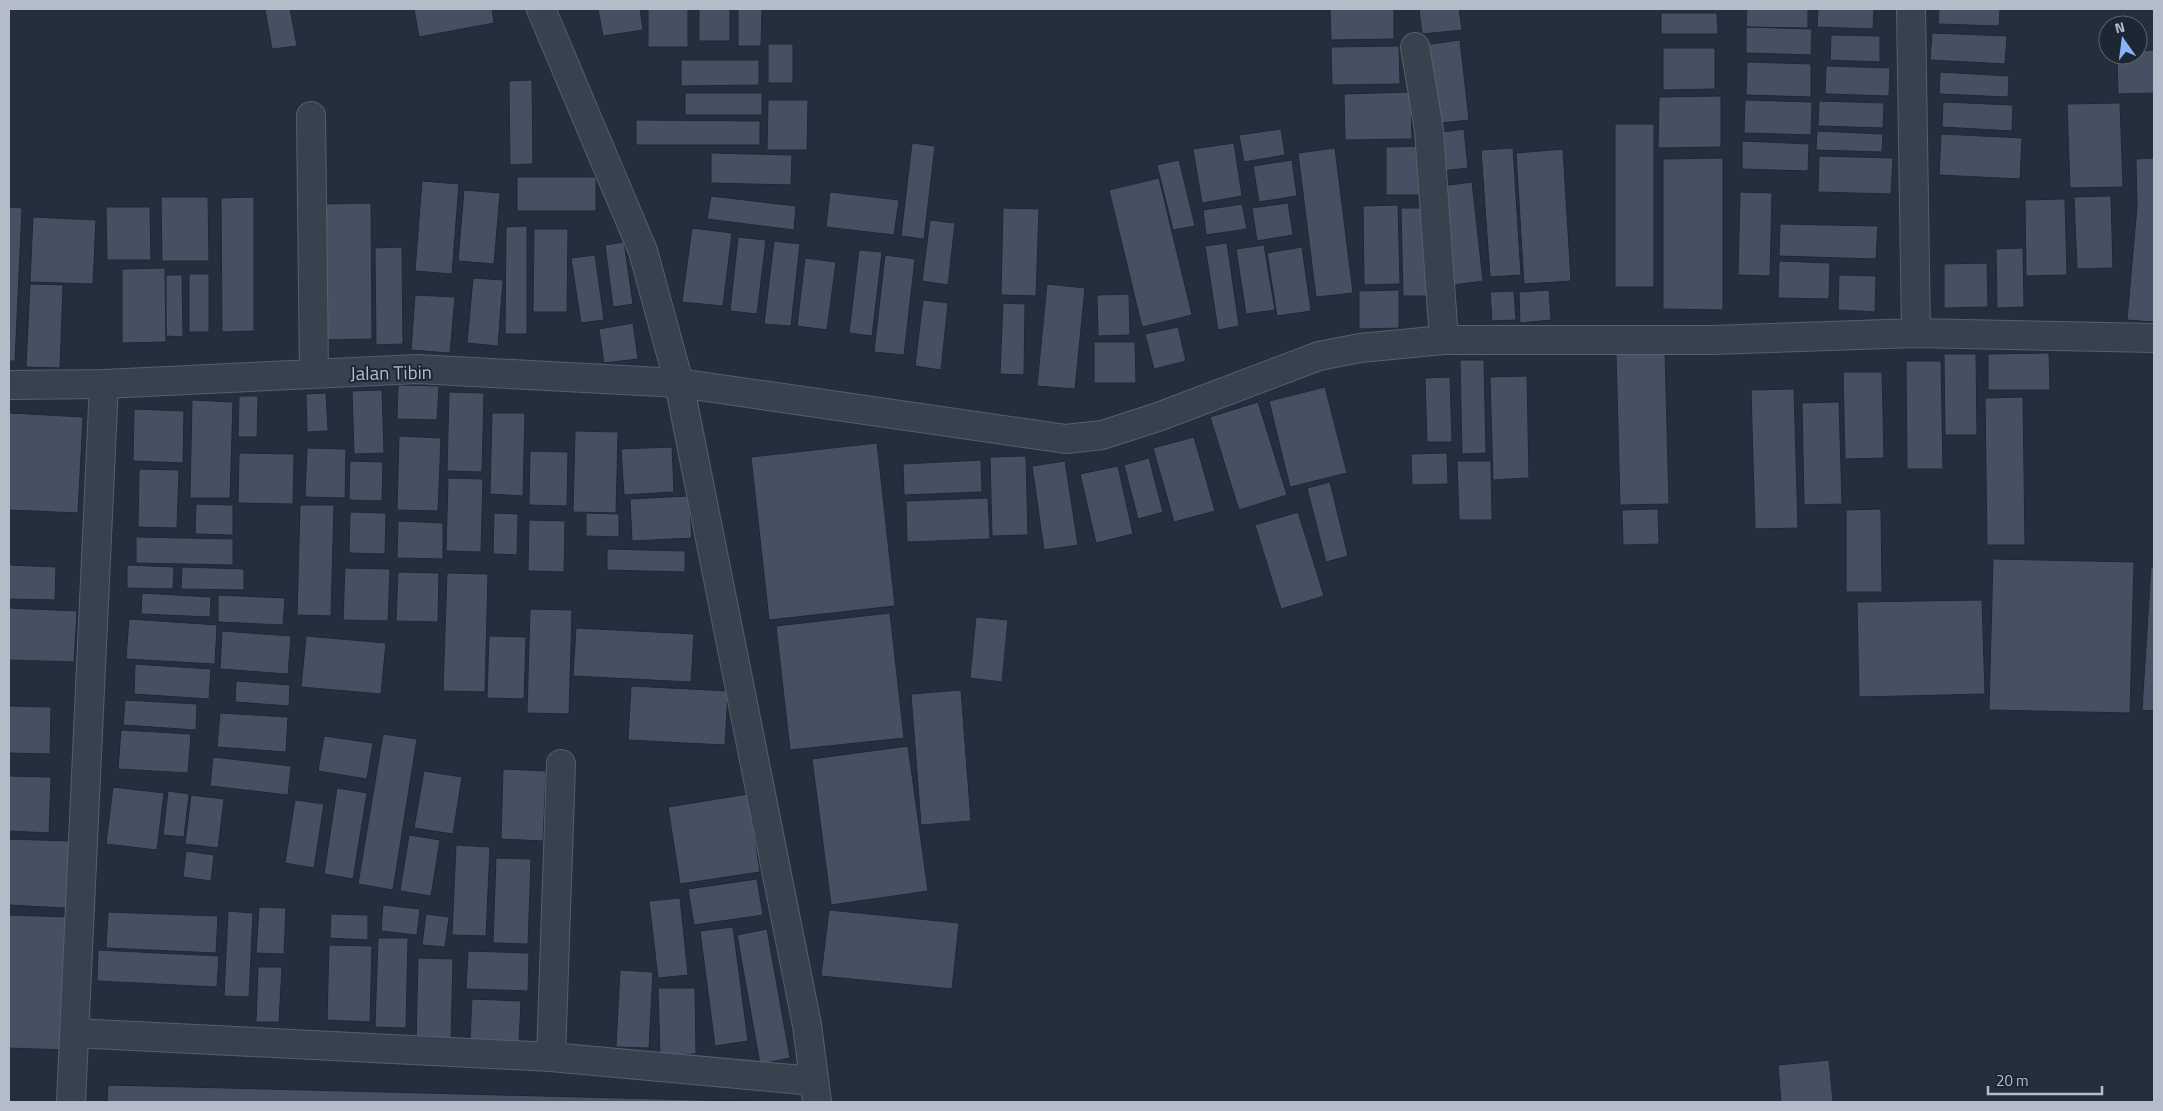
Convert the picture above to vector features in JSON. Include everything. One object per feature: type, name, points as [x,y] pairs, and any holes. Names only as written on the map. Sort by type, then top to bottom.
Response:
[{"type":"street","points":[[75,1033],[551,1057],[816,1092],[807,1025],[679,383],[643,251],[541,9]]},
{"type":"street","points":[[1911,9],[1916,333]]},
{"type":"street","points":[[1415,47],[1429,130],[1444,340]]},
{"type":"street","points":[[311,116],[314,374]]},
{"type":"street","name":"Jalan Tibin","points":[[9,386],[104,384],[417,369],[679,383],[1066,439],[1102,435],[1158,417],[1319,356],[1360,348],[1444,340],[1711,340],[1916,333],[2154,338]]},
{"type":"street","points":[[71,1102],[104,384]]},
{"type":"street","points":[[551,1057],[561,764]]},
{"type":"building","points":[[265,9],[290,9],[297,46],[272,49]]},
{"type":"building","points":[[414,9],[492,9],[494,23],[419,37]]},
{"type":"building","points":[[598,9],[640,9],[643,30],[603,36]]},
{"type":"building","points":[[648,9],[688,9],[688,47],[648,47]]},
{"type":"building","points":[[699,9],[730,9],[730,41],[699,41]]},
{"type":"building","points":[[738,9],[762,9],[761,46],[738,46]]},
{"type":"building","points":[[1330,9],[1394,9],[1394,39],[1331,40]]},
{"type":"building","points":[[1419,9],[1459,9],[1462,30],[1422,34]]},
{"type":"building","points":[[1747,9],[1808,9],[1808,28],[1746,27]]},
{"type":"building","points":[[1818,9],[1874,9],[1873,29],[1817,27]]},
{"type":"building","points":[[1939,9],[2000,9],[1999,26],[1938,24]]},
{"type":"building","points":[[1661,13],[1717,13],[1718,34],[1661,34]]},
{"type":"building","points":[[1746,27],[1812,29],[1811,55],[1746,53]]},
{"type":"building","points":[[1932,33],[2007,36],[2005,64],[1930,60]]},
{"type":"building","points":[[1831,35],[1880,36],[1880,62],[1830,60]]},
{"type":"building","points":[[1460,40],[1469,120],[1433,124],[1424,45]]},
{"type":"building","points":[[768,44],[793,44],[793,83],[768,83]]},
{"type":"building","points":[[1399,46],[1400,84],[1332,85],[1331,47]]},
{"type":"building","points":[[1663,48],[1715,48],[1715,89],[1663,90]]},
{"type":"building","points":[[2148,50],[2154,50],[2154,93],[2118,94],[2117,65],[2148,65]]},
{"type":"building","points":[[681,60],[759,60],[759,85],[681,86]]},
{"type":"building","points":[[1747,62],[1811,64],[1811,97],[1746,95]]},
{"type":"building","points":[[1826,66],[1890,68],[1889,96],[1825,94]]},
{"type":"building","points":[[1940,72],[2009,76],[2008,97],[1939,94]]},
{"type":"building","points":[[532,80],[533,164],[510,165],[509,81]]},
{"type":"building","points":[[1411,92],[1412,139],[1345,140],[1344,94]]},
{"type":"building","points":[[685,93],[762,93],[762,115],[685,115]]},
{"type":"building","points":[[1721,96],[1721,147],[1658,148],[1659,97]]},
{"type":"building","points":[[768,100],[808,100],[807,150],[767,150]]},
{"type":"building","points":[[1745,100],[1812,102],[1811,135],[1744,133]]},
{"type":"building","points":[[1819,101],[1884,103],[1883,128],[1818,126]]},
{"type":"building","points":[[1943,102],[2013,105],[2012,131],[1942,127]]},
{"type":"building","points":[[2120,103],[2123,187],[2070,188],[2067,104]]},
{"type":"building","points":[[636,120],[760,121],[760,145],[636,145]]},
{"type":"building","points":[[1615,124],[1654,124],[1654,287],[1615,287]]},
{"type":"building","points":[[1281,129],[1285,155],[1244,162],[1239,135]]},
{"type":"building","points":[[1464,129],[1468,168],[1440,171],[1436,133]]},
{"type":"building","points":[[1817,131],[1883,134],[1882,152],[1816,150]]},
{"type":"building","points":[[1941,134],[2022,138],[2020,179],[1939,175]]},
{"type":"building","points":[[1742,141],[1809,144],[1808,171],[1742,169]]},
{"type":"building","points":[[912,143],[935,146],[924,239],[901,236]]},
{"type":"building","points":[[1234,143],[1242,196],[1202,203],[1193,149]]},
{"type":"building","points":[[1427,146],[1428,195],[1386,195],[1386,147]]},
{"type":"building","points":[[1335,148],[1353,293],[1316,297],[1298,153]]},
{"type":"building","points":[[1513,148],[1521,275],[1490,277],[1481,150]]},
{"type":"building","points":[[1563,149],[1571,281],[1524,284],[1516,153]]},
{"type":"building","points":[[711,153],[792,155],[791,185],[711,183]]},
{"type":"building","points":[[1819,156],[1893,158],[1891,194],[1818,192]]},
{"type":"building","points":[[1723,158],[1723,310],[1663,309],[1663,159]]},
{"type":"building","points":[[2154,158],[2154,322],[2127,320],[2137,207],[2136,159]]},
{"type":"building","points":[[1179,160],[1195,226],[1173,230],[1157,165]]},
{"type":"building","points":[[1292,160],[1297,196],[1259,202],[1253,166]]},
{"type":"building","points":[[517,177],[596,177],[596,211],[517,211]]},
{"type":"building","points":[[1159,178],[1192,315],[1142,327],[1109,190]]},
{"type":"building","points":[[422,181],[459,184],[452,274],[415,271]]},
{"type":"building","points":[[1472,182],[1483,281],[1453,285],[1441,186]]},
{"type":"building","points":[[464,190],[500,193],[494,264],[458,261]]},
{"type":"building","points":[[830,192],[899,200],[894,235],[826,227]]},
{"type":"building","points":[[1740,192],[1772,193],[1770,276],[1738,275]]},
{"type":"building","points":[[711,196],[796,206],[794,230],[707,219]]},
{"type":"building","points":[[2111,196],[2113,268],[2077,269],[2074,197]]},
{"type":"building","points":[[161,197],[208,197],[209,261],[162,261]]},
{"type":"building","points":[[254,197],[254,331],[222,332],[221,198]]},
{"type":"building","points":[[2065,199],[2067,275],[2026,276],[2025,200]]},
{"type":"building","points":[[371,203],[372,339],[325,340],[324,204]]},
{"type":"building","points":[[1288,203],[1293,235],[1257,241],[1252,208]]},
{"type":"building","points":[[1242,204],[1247,229],[1206,235],[1203,210]]},
{"type":"building","points":[[1398,205],[1400,284],[1364,285],[1363,206]]},
{"type":"building","points":[[9,207],[22,208],[15,361],[9,361]]},
{"type":"building","points":[[106,207],[150,207],[151,260],[107,260]]},
{"type":"building","points":[[1003,208],[1039,209],[1036,296],[1001,295]]},
{"type":"building","points":[[1401,208],[1428,208],[1429,296],[1403,296]]},
{"type":"building","points":[[33,217],[96,220],[93,284],[30,282]]},
{"type":"building","points":[[930,220],[955,223],[948,285],[922,281]]},
{"type":"building","points":[[1780,224],[1878,226],[1876,259],[1779,256]]},
{"type":"building","points":[[527,226],[527,334],[505,334],[506,227]]},
{"type":"building","points":[[692,228],[732,233],[723,306],[682,302]]},
{"type":"building","points":[[534,229],[568,229],[567,312],[533,312]]},
{"type":"building","points":[[738,237],[766,240],[757,314],[730,311]]},
{"type":"building","points":[[774,241],[800,244],[791,326],[764,324]]},
{"type":"building","points":[[624,242],[633,304],[613,307],[605,245]]},
{"type":"building","points":[[1227,243],[1239,326],[1218,330],[1205,246]]},
{"type":"building","points":[[1264,245],[1275,310],[1246,314],[1236,249]]},
{"type":"building","points":[[402,247],[403,344],[376,345],[375,248]]},
{"type":"building","points":[[1302,247],[1311,311],[1277,316],[1267,253]]},
{"type":"building","points":[[2023,248],[2024,307],[1997,308],[1996,249]]},
{"type":"building","points":[[859,250],[882,252],[872,336],[849,333]]},
{"type":"building","points":[[595,255],[604,320],[581,323],[571,258]]},
{"type":"building","points":[[885,255],[915,259],[904,355],[874,352]]},
{"type":"building","points":[[805,258],[836,262],[827,330],[797,326]]},
{"type":"building","points":[[1779,261],[1830,263],[1829,299],[1778,298]]},
{"type":"building","points":[[1987,263],[1988,307],[1944,308],[1944,264]]},
{"type":"building","points":[[165,268],[166,342],[122,343],[122,269]]},
{"type":"building","points":[[189,274],[209,274],[209,332],[189,332]]},
{"type":"building","points":[[166,275],[182,275],[183,337],[166,336]]},
{"type":"building","points":[[1839,275],[1876,276],[1875,312],[1838,310]]},
{"type":"building","points":[[473,278],[503,280],[498,346],[467,343]]},
{"type":"building","points":[[30,284],[63,285],[60,368],[26,367]]},
{"type":"building","points":[[1047,284],[1085,288],[1075,389],[1037,386]]},
{"type":"building","points":[[1399,290],[1399,328],[1359,329],[1359,291]]},
{"type":"building","points":[[1549,290],[1551,320],[1520,323],[1519,292]]},
{"type":"building","points":[[1514,291],[1516,320],[1492,321],[1490,292]]},
{"type":"building","points":[[1129,294],[1130,335],[1098,336],[1097,295]]},
{"type":"building","points":[[415,295],[455,297],[450,353],[411,350]]},
{"type":"building","points":[[923,300],[948,303],[941,370],[915,366]]},
{"type":"building","points":[[1003,303],[1025,304],[1024,375],[1000,374]]},
{"type":"building","points":[[633,323],[638,359],[604,363],[599,329]]},
{"type":"building","points":[[1178,327],[1186,361],[1154,369],[1145,334]]},
{"type":"building","points":[[1094,342],[1135,342],[1136,383],[1094,383]]},
{"type":"building","points":[[1665,352],[1669,504],[1620,505],[1616,353]]},
{"type":"building","points":[[2049,353],[2050,390],[1988,390],[1988,354]]},
{"type":"building","points":[[1944,354],[1976,354],[1977,435],[1945,435]]},
{"type":"building","points":[[1460,360],[1484,360],[1486,453],[1462,454]]},
{"type":"building","points":[[1906,361],[1941,361],[1943,469],[1907,469]]},
{"type":"building","points":[[1843,372],[1882,372],[1884,458],[1845,459]]},
{"type":"building","points":[[1527,376],[1529,478],[1493,480],[1490,377]]},
{"type":"building","points":[[1450,377],[1452,442],[1427,442],[1425,378]]},
{"type":"building","points":[[398,385],[439,386],[437,420],[397,419]]},
{"type":"building","points":[[1325,387],[1347,473],[1290,487],[1269,401]]},
{"type":"building","points":[[1794,389],[1798,528],[1755,529],[1751,390]]},
{"type":"building","points":[[382,390],[384,453],[354,454],[352,391]]},
{"type":"building","points":[[449,392],[484,393],[482,472],[447,471]]},
{"type":"building","points":[[326,393],[328,431],[307,432],[306,394]]},
{"type":"building","points":[[239,396],[258,396],[257,437],[238,437]]},
{"type":"building","points":[[2023,397],[2025,545],[1987,545],[1985,398]]},
{"type":"building","points":[[192,400],[233,402],[230,498],[190,498]]},
{"type":"building","points":[[1258,402],[1287,495],[1239,510],[1210,417]]},
{"type":"building","points":[[1839,402],[1842,504],[1804,505],[1802,403]]},
{"type":"building","points":[[134,409],[184,411],[183,463],[133,461]]},
{"type":"building","points":[[9,413],[83,417],[78,513],[9,510]]},
{"type":"building","points":[[492,413],[525,413],[523,496],[490,494]]},
{"type":"building","points":[[575,431],[618,432],[616,513],[573,512]]},
{"type":"building","points":[[399,436],[441,438],[438,511],[397,510]]},
{"type":"building","points":[[1194,437],[1215,511],[1174,522],[1153,448]]},
{"type":"building","points":[[877,443],[895,606],[769,620],[751,457]]},
{"type":"building","points":[[672,447],[674,492],[624,495],[621,449]]},
{"type":"building","points":[[307,448],[346,449],[345,498],[305,497]]},
{"type":"building","points":[[530,451],[568,452],[567,506],[529,505]]},
{"type":"building","points":[[239,453],[294,454],[293,504],[238,503]]},
{"type":"building","points":[[1447,453],[1448,484],[1412,485],[1411,454]]},
{"type":"building","points":[[1026,456],[1028,535],[992,536],[990,457]]},
{"type":"building","points":[[1149,458],[1163,512],[1138,519],[1124,465]]},
{"type":"building","points":[[981,460],[982,492],[904,495],[903,464]]},
{"type":"building","points":[[350,461],[383,462],[382,501],[349,500]]},
{"type":"building","points":[[1065,461],[1078,545],[1044,550],[1032,466]]},
{"type":"building","points":[[1457,461],[1491,461],[1492,520],[1459,520]]},
{"type":"building","points":[[1118,466],[1133,534],[1096,543],[1080,474]]},
{"type":"building","points":[[139,469],[179,470],[177,528],[138,527]]},
{"type":"building","points":[[448,478],[483,479],[481,552],[446,551]]},
{"type":"building","points":[[1330,482],[1348,556],[1326,562],[1307,488]]},
{"type":"building","points":[[689,496],[692,538],[632,541],[630,499]]},
{"type":"building","points":[[988,498],[990,539],[907,542],[906,501]]},
{"type":"building","points":[[196,504],[233,505],[233,535],[195,534]]},
{"type":"building","points":[[300,505],[334,505],[331,616],[297,615]]},
{"type":"building","points":[[1658,509],[1659,544],[1623,545],[1622,510]]},
{"type":"building","points":[[1881,509],[1882,592],[1846,592],[1846,510]]},
{"type":"building","points":[[350,512],[386,513],[385,554],[349,553]]},
{"type":"building","points":[[1298,512],[1324,596],[1281,609],[1255,525]]},
{"type":"building","points":[[494,513],[518,514],[517,555],[493,554]]},
{"type":"building","points":[[586,513],[619,514],[619,537],[586,536]]},
{"type":"building","points":[[529,520],[565,521],[564,572],[528,571]]},
{"type":"building","points":[[398,521],[443,523],[443,559],[397,558]]},
{"type":"building","points":[[136,537],[233,539],[233,565],[136,563]]},
{"type":"building","points":[[607,549],[685,551],[685,572],[607,570]]},
{"type":"building","points":[[1993,559],[2134,562],[2130,713],[1989,710]]},
{"type":"building","points":[[9,565],[56,567],[55,600],[9,599]]},
{"type":"building","points":[[127,565],[174,567],[173,589],[127,588]]},
{"type":"building","points":[[182,567],[244,569],[244,590],[181,589]]},
{"type":"building","points":[[2151,567],[2154,567],[2154,711],[2142,710]]},
{"type":"building","points":[[345,568],[390,569],[388,621],[343,620]]},
{"type":"building","points":[[398,572],[439,573],[438,622],[396,621]]},
{"type":"building","points":[[447,573],[488,574],[485,692],[443,691]]},
{"type":"building","points":[[142,593],[211,597],[210,617],[141,614]]},
{"type":"building","points":[[218,595],[285,598],[283,625],[218,622]]},
{"type":"building","points":[[1982,600],[1985,694],[1859,697],[1857,602]]},
{"type":"building","points":[[9,608],[77,611],[74,662],[9,660]]},
{"type":"building","points":[[530,609],[572,610],[569,714],[527,713]]},
{"type":"building","points":[[890,613],[904,738],[790,750],[776,626]]},
{"type":"building","points":[[976,617],[1008,620],[1002,682],[970,678]]},
{"type":"building","points":[[129,619],[217,625],[215,664],[126,659]]},
{"type":"building","points":[[576,628],[694,634],[691,682],[573,676]]},
{"type":"building","points":[[222,631],[291,636],[288,674],[220,669]]},
{"type":"building","points":[[306,636],[386,643],[381,694],[301,687]]},
{"type":"building","points":[[489,636],[526,637],[524,699],[487,698]]},
{"type":"building","points":[[135,664],[211,669],[209,699],[134,694]]},
{"type":"building","points":[[236,681],[290,685],[289,706],[235,702]]},
{"type":"building","points":[[631,686],[728,691],[725,745],[628,740]]},
{"type":"building","points":[[961,690],[971,821],[921,825],[911,694]]},
{"type":"building","points":[[125,700],[197,704],[196,730],[123,725]]},
{"type":"building","points":[[9,706],[51,707],[50,754],[9,753]]},
{"type":"building","points":[[220,713],[288,717],[286,752],[217,747]]},
{"type":"building","points":[[121,730],[191,734],[188,773],[118,769]]},
{"type":"building","points":[[383,734],[417,739],[393,890],[358,884]]},
{"type":"building","points":[[324,736],[373,743],[367,779],[318,771]]},
{"type":"building","points":[[908,746],[928,891],[831,905],[812,759]]},
{"type":"building","points":[[213,757],[291,766],[288,795],[210,786]]},
{"type":"building","points":[[503,769],[546,771],[543,841],[501,839]]},
{"type":"building","points":[[424,771],[462,777],[453,834],[414,828]]},
{"type":"building","points":[[9,776],[51,777],[49,833],[9,831]]},
{"type":"building","points":[[113,787],[164,793],[157,850],[106,844]]},
{"type":"building","points":[[337,788],[367,793],[353,879],[324,874]]},
{"type":"building","points":[[168,791],[189,794],[184,837],[163,835]]},
{"type":"building","points":[[748,794],[760,872],[680,884],[668,807]]},
{"type":"building","points":[[191,795],[224,799],[218,848],[185,844]]},
{"type":"building","points":[[295,800],[324,804],[314,868],[285,863]]},
{"type":"building","points":[[409,835],[440,840],[431,896],[400,891]]},
{"type":"building","points":[[9,839],[69,841],[66,908],[9,905]]},
{"type":"building","points":[[456,845],[490,847],[486,936],[452,935]]},
{"type":"building","points":[[186,851],[214,855],[211,881],[183,877]]},
{"type":"building","points":[[496,858],[531,859],[528,944],[493,943]]},
{"type":"building","points":[[757,879],[763,915],[694,925],[688,889]]},
{"type":"building","points":[[680,898],[688,975],[658,978],[649,901]]},
{"type":"building","points":[[383,905],[420,909],[417,935],[381,931]]},
{"type":"building","points":[[259,907],[286,908],[284,954],[256,953]]},
{"type":"building","points":[[829,910],[959,923],[952,989],[821,976]]},
{"type":"building","points":[[228,911],[253,913],[249,997],[224,996]]},
{"type":"building","points":[[108,912],[218,916],[216,953],[106,948]]},
{"type":"building","points":[[331,914],[368,915],[368,940],[330,938]]},
{"type":"building","points":[[426,914],[449,917],[445,947],[422,945]]},
{"type":"building","points":[[9,915],[72,917],[66,1050],[9,1048]]},
{"type":"building","points":[[733,927],[748,1041],[715,1046],[700,931]]},
{"type":"building","points":[[767,929],[790,1058],[760,1064],[737,935]]},
{"type":"building","points":[[378,938],[408,938],[406,1028],[375,1027]]},
{"type":"building","points":[[329,945],[372,946],[370,1022],[327,1020]]},
{"type":"building","points":[[98,950],[219,956],[217,987],[97,981]]},
{"type":"building","points":[[468,951],[529,953],[528,991],[466,989]]},
{"type":"building","points":[[418,958],[453,959],[451,1043],[416,1042]]},
{"type":"building","points":[[258,967],[282,967],[279,1022],[256,1022]]},
{"type":"building","points":[[620,970],[653,972],[649,1048],[616,1047]]},
{"type":"building","points":[[658,988],[695,988],[696,1054],[660,1055]]},
{"type":"building","points":[[472,999],[521,1001],[519,1042],[470,1039]]},
{"type":"building","points":[[1829,1060],[1833,1102],[1781,1102],[1778,1065]]},
{"type":"building","points":[[108,1085],[778,1102],[107,1102]]}]
